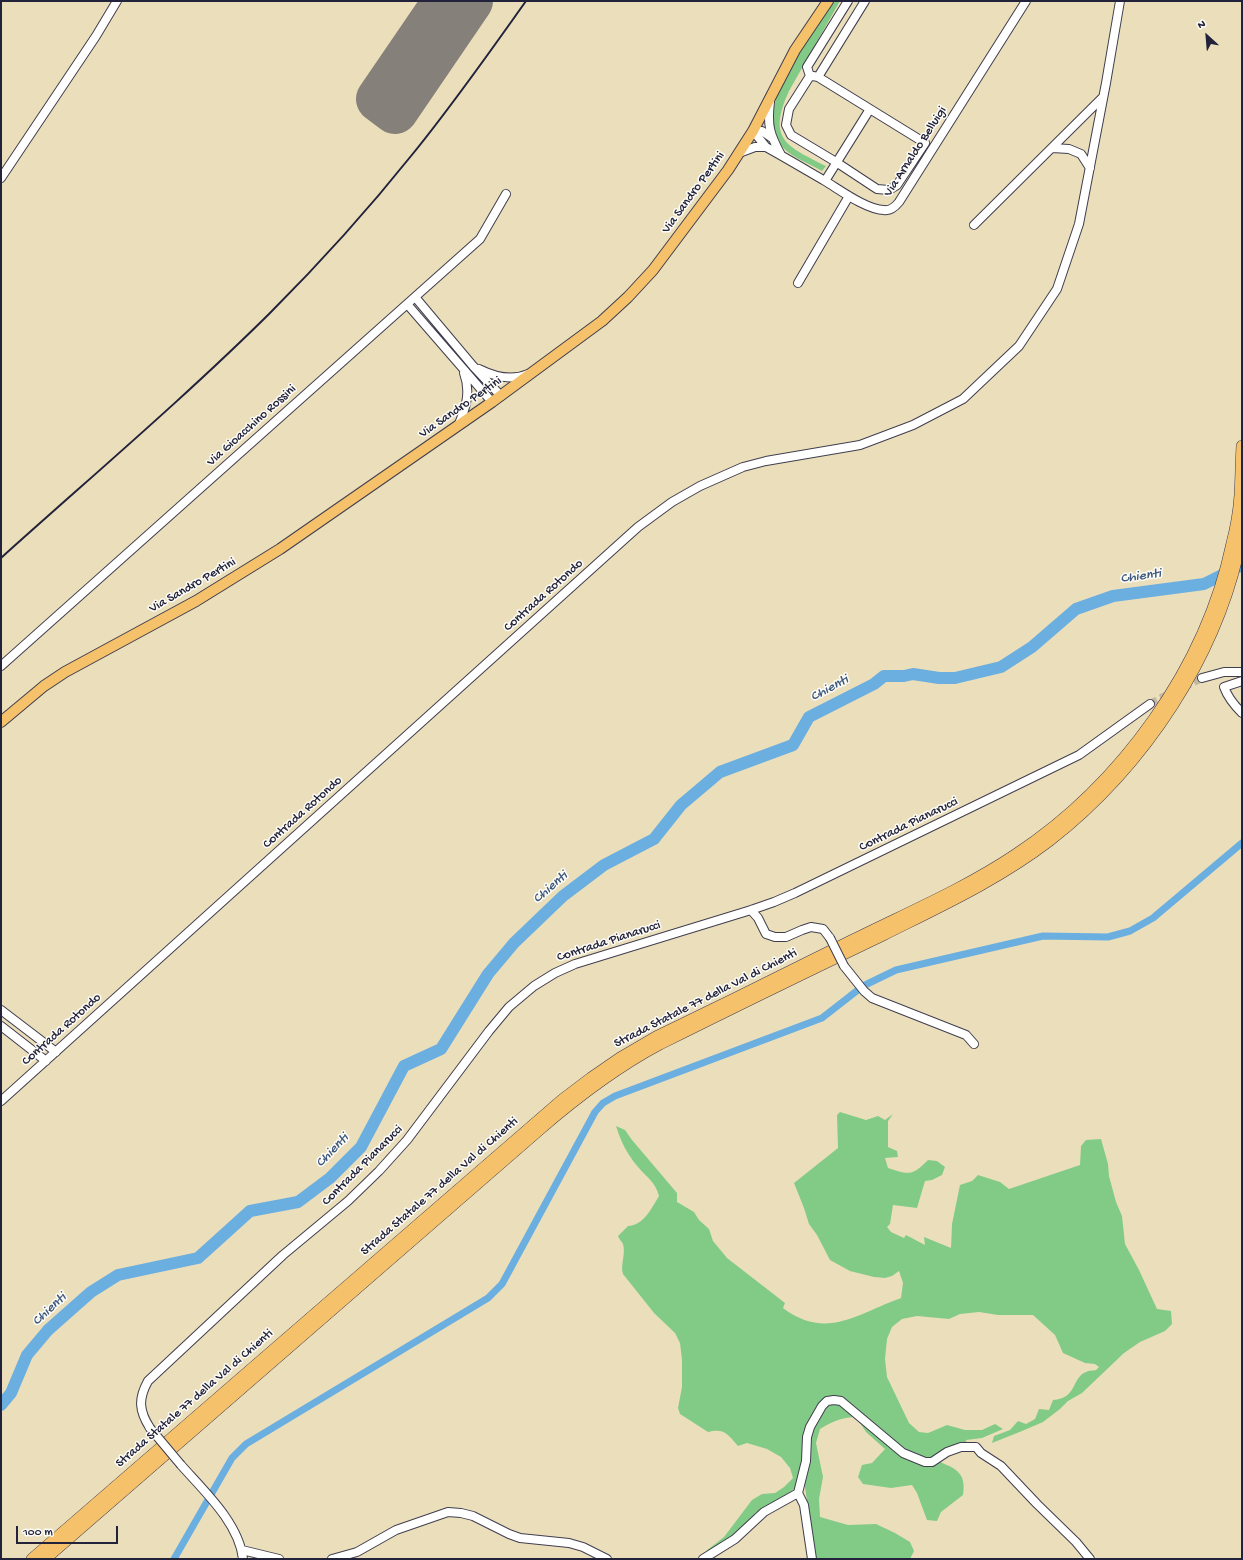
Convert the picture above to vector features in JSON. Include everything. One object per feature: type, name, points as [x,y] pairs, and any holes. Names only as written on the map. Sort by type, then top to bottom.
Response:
[{"type":"highway","name":"Strada Statale 77 della Val di Chienti","points":[[32,1559],[562,1100],[591,1078],[626,1054],[656,1037],[962,886],[1015,855],[1049,830],[1078,805],[1108,775],[1149,726],[1185,668],[1226,580],[1240,498],[1242,446]]},
{"type":"highway","name":"Strada Statale 77 della Val di Chienti","points":[[44,1559],[544,1125],[596,1083],[660,1044],[990,880],[1025,858],[1073,821],[1096,800],[1132,762],[1157,730],[1175,702],[1206,645],[1242,534]]},
{"type":"main road","name":"Via Sandro Pertini","points":[[1,722],[44,686],[65,672],[196,601],[286,545],[536,371],[590,330],[628,297],[658,264],[728,170],[753,131],[795,50],[828,1]]},
{"type":"street","points":[[1,178],[92,43],[117,1]]},
{"type":"street","points":[[848,1],[807,67],[814,77],[925,143],[897,185],[889,190],[877,189],[791,135],[786,125],[789,109],[814,77],[865,1]]},
{"type":"street","name":"Via Arnaldo Belluigi","points":[[753,131],[766,147],[850,196],[874,209],[891,210],[896,206],[1026,1]]},
{"type":"street","name":"Contrada Rotondo","points":[[1,1102],[638,527],[672,502],[725,474],[766,462],[860,445],[912,425],[963,399],[1019,346],[1057,289],[1079,224],[1120,1]]},
{"type":"street","points":[[770,97],[768,118],[772,138],[782,156]]},
{"type":"street","points":[[974,225],[1103,97]]},
{"type":"street","points":[[824,181],[870,109]]},
{"type":"street","points":[[753,131],[762,131],[772,138]]},
{"type":"street","points":[[739,153],[755,147],[766,147]]},
{"type":"street","points":[[1052,148],[1069,149],[1081,154],[1090,168]]},
{"type":"street","name":"Via Gioacchino Rossini","points":[[1,666],[480,239],[506,194]]},
{"type":"street","points":[[798,283],[850,196]]},
{"type":"street","points":[[415,297],[473,366],[501,396]]},
{"type":"street","points":[[407,304],[463,371],[492,402]]},
{"type":"street","points":[[439,343],[447,336]]},
{"type":"street","points":[[473,366],[487,373],[504,377],[523,376],[536,371]]},
{"type":"street","points":[[458,426],[465,410],[468,391],[463,371]]},
{"type":"street","points":[[1202,678],[1224,672],[1242,672]]},
{"type":"street","points":[[1242,681],[1224,687],[1232,703],[1242,713]]},
{"type":"street","name":"Contrada Pianarucci","points":[[242,1555],[234,1530],[204,1490],[150,1428],[141,1411],[143,1390],[148,1381],[283,1255],[348,1201],[407,1140],[489,1031],[509,1007],[534,986],[554,973],[575,964],[751,910],[795,893],[1078,755],[1150,704]]},
{"type":"street","points":[[751,910],[758,918],[766,934],[775,937],[786,938],[812,927],[823,929],[830,938],[844,966],[856,983],[872,998],[966,1035],[974,1044]]},
{"type":"street","points":[[1,1010],[56,1052]]},
{"type":"street","points":[[1,1026],[46,1061]]},
{"type":"street","points":[[812,1559],[804,1505],[798,1493],[806,1462],[807,1437],[810,1427],[822,1406],[827,1401],[834,1400],[841,1402],[903,1452],[926,1462],[932,1462],[947,1452],[961,1447],[976,1447],[980,1453],[1001,1466],[1076,1542],[1090,1559]]},
{"type":"street","points":[[703,1559],[735,1539],[764,1512],[798,1493]]},
{"type":"street","points":[[332,1559],[356,1552],[396,1530],[448,1512],[473,1516],[520,1538],[569,1543],[583,1547],[607,1559]]},
{"type":"street","points":[[242,1555],[279,1559]]},
{"type":"green space","points":[[832,1],[840,1],[789,91],[780,120],[780,131],[784,139],[800,153],[826,166],[822,171],[788,152],[779,143],[773,128],[774,111],[779,91],[788,70]]},
{"type":"green space","points":[[840,1112],[866,1120],[878,1116],[885,1120],[893,1114],[888,1121],[888,1147],[897,1151],[898,1157],[885,1158],[888,1168],[910,1173],[918,1169],[928,1160],[937,1161],[945,1167],[942,1175],[932,1180],[925,1181],[917,1208],[893,1205],[890,1224],[887,1227],[891,1232],[904,1238],[906,1235],[925,1245],[924,1237],[951,1248],[952,1224],[960,1185],[972,1181],[978,1175],[1000,1182],[1009,1189],[1080,1165],[1081,1146],[1086,1140],[1101,1139],[1116,1202],[1122,1216],[1125,1244],[1157,1309],[1171,1311],[1172,1324],[1165,1331],[1140,1342],[1124,1353],[1082,1393],[1068,1401],[1043,1422],[992,1443],[994,1436],[1010,1430],[1018,1421],[1026,1424],[1035,1419],[1039,1409],[1049,1410],[1053,1400],[1067,1396],[1081,1375],[1087,1371],[1096,1370],[1099,1367],[1095,1364],[1085,1363],[1063,1353],[1055,1335],[1033,1315],[998,1315],[979,1312],[960,1314],[949,1319],[917,1316],[902,1319],[892,1327],[887,1339],[885,1359],[887,1377],[909,1423],[919,1432],[928,1433],[947,1425],[965,1430],[982,1430],[995,1424],[1003,1429],[982,1438],[966,1440],[967,1445],[935,1460],[948,1465],[958,1472],[961,1475],[964,1487],[963,1495],[941,1512],[937,1521],[927,1520],[917,1493],[912,1485],[891,1488],[863,1484],[858,1477],[862,1465],[872,1463],[885,1449],[866,1432],[856,1417],[837,1420],[820,1429],[816,1443],[823,1477],[819,1499],[820,1517],[848,1525],[876,1524],[910,1542],[914,1551],[910,1559],[816,1559],[804,1481],[784,1497],[755,1513],[752,1522],[722,1548],[706,1551],[724,1537],[752,1500],[762,1494],[775,1493],[793,1478],[790,1468],[781,1457],[767,1449],[747,1443],[738,1446],[726,1433],[718,1431],[708,1432],[680,1414],[678,1408],[682,1387],[682,1360],[680,1343],[675,1333],[654,1313],[623,1274],[622,1267],[624,1248],[618,1236],[628,1226],[634,1225],[643,1219],[659,1196],[653,1183],[638,1167],[628,1153],[622,1143],[616,1126],[625,1130],[677,1193],[677,1202],[694,1212],[699,1220],[709,1229],[713,1241],[727,1258],[785,1303],[783,1308],[799,1318],[814,1322],[828,1323],[842,1321],[901,1298],[903,1283],[899,1271],[892,1276],[885,1278],[874,1277],[850,1271],[830,1260],[817,1235],[809,1224],[794,1183],[838,1148],[837,1115]]},
{"type":"waterway","name":"Chienti","points":[[1,1405],[11,1393],[27,1355],[48,1330],[91,1292],[118,1275],[198,1258],[250,1211],[298,1202],[330,1178],[361,1147],[404,1066],[441,1049],[488,974],[514,943],[563,896],[604,865],[654,839],[681,805],[720,772],[793,745],[809,717],[874,684],[884,676],[904,676],[913,674],[939,678],[955,678],[1001,667],[1032,647],[1076,609],[1113,596],[1204,584],[1242,565]]},
{"type":"waterway","points":[[174,1559],[232,1458],[246,1444],[488,1298],[502,1284],[595,1112],[603,1103],[615,1096],[822,1018],[863,986],[896,970],[1043,936],[1108,937],[1130,931],[1153,918],[1242,843]]},
{"type":"runway","points":[[446,1],[379,99],[395,111],[470,1]]},
{"type":"tunnel","points":[[1183,687],[1202,678]]},
{"type":"tunnel","points":[[1150,704],[1169,694]]},
{"type":"railway","points":[[1,558],[204,377],[306,276],[394,177],[441,118],[526,1]]}]
